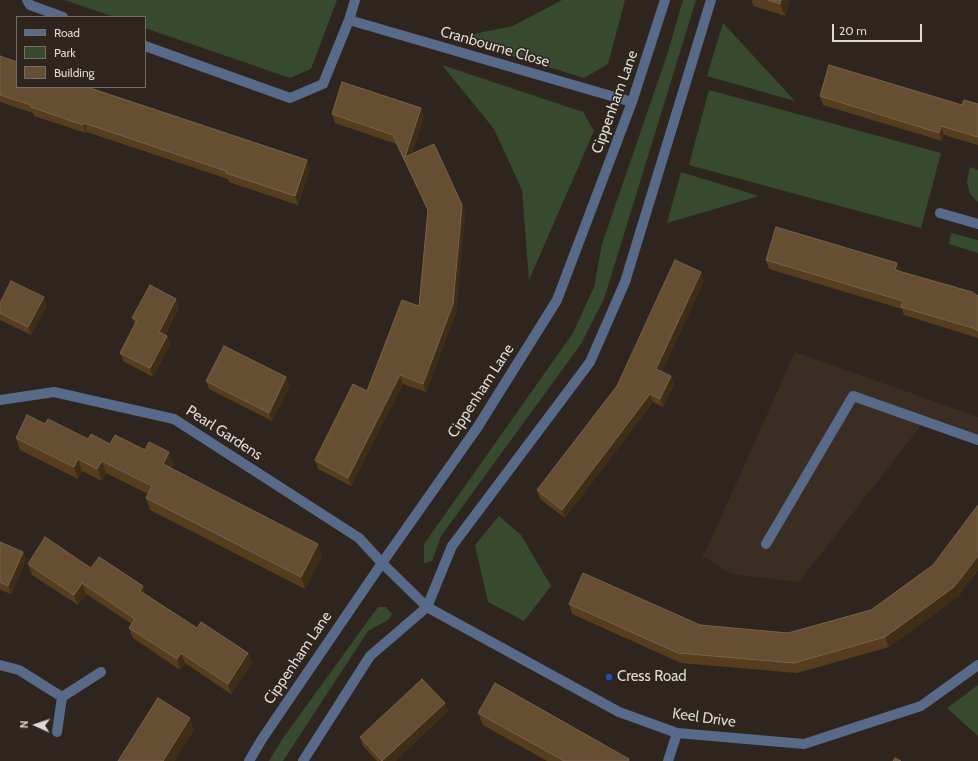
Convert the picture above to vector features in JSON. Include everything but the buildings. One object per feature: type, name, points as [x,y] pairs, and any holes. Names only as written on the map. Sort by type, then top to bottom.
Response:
[{"type":"street","points":[[27,0],[30,5],[60,16]]},
{"type":"street","points":[[146,46],[290,98],[323,84],[349,20],[354,0]]},
{"type":"street","name":"Cippenham Lane","points":[[249,761],[262,739],[382,563],[477,428],[557,300],[632,102],[665,0]]},
{"type":"street","points":[[303,761],[370,656],[427,607],[452,546],[590,362],[625,282],[711,0]]},
{"type":"street","name":"Cranbourne Close","points":[[349,20],[632,102]]},
{"type":"street","points":[[940,213],[978,224]]},
{"type":"street","name":"Pearl Gardens","points":[[0,400],[54,392],[174,418],[359,538],[382,563]]},
{"type":"street","points":[[766,544],[852,396],[978,440]]},
{"type":"street","name":"Keel Drive","points":[[382,563],[427,607],[619,712],[677,733],[804,744],[921,706],[978,665]]},
{"type":"street","points":[[0,665],[19,670],[62,697]]},
{"type":"street","points":[[57,732],[62,697],[101,672]]},
{"type":"street","points":[[668,761],[677,733]]},
{"type":"shaded area","points":[[795,352],[978,417],[978,437],[927,418],[799,582],[732,574],[702,556],[709,544]]},
{"type":"green space","points":[[65,0],[337,0],[311,69],[290,78],[146,28],[146,16],[111,16]]},
{"type":"green space","points":[[562,0],[625,0],[608,64],[584,78],[454,38],[513,26]]},
{"type":"green space","points":[[683,0],[696,0],[604,299],[581,344],[441,536],[432,561],[424,563],[424,544],[573,333],[594,287],[602,244],[667,55]]},
{"type":"green space","points":[[723,23],[795,101],[707,76]]},
{"type":"green space","points":[[442,65],[583,112],[594,131],[529,280],[522,190],[494,129]]},
{"type":"green space","points":[[709,90],[941,153],[921,228],[689,165]]},
{"type":"green space","points":[[970,167],[978,170],[978,202],[970,194],[967,182]]},
{"type":"green space","points":[[681,172],[759,196],[667,223]]},
{"type":"green space","points":[[951,233],[978,240],[978,253],[949,244]]},
{"type":"green space","points":[[499,516],[521,535],[551,586],[524,621],[488,602],[475,545]]},
{"type":"green space","points":[[378,607],[386,607],[392,614],[388,620],[368,631],[283,761],[269,761],[283,738]]},
{"type":"green space","points":[[978,685],[978,736],[947,708]]},
{"type":"place","name":"Cress Road","points":[[609,677]]}]
